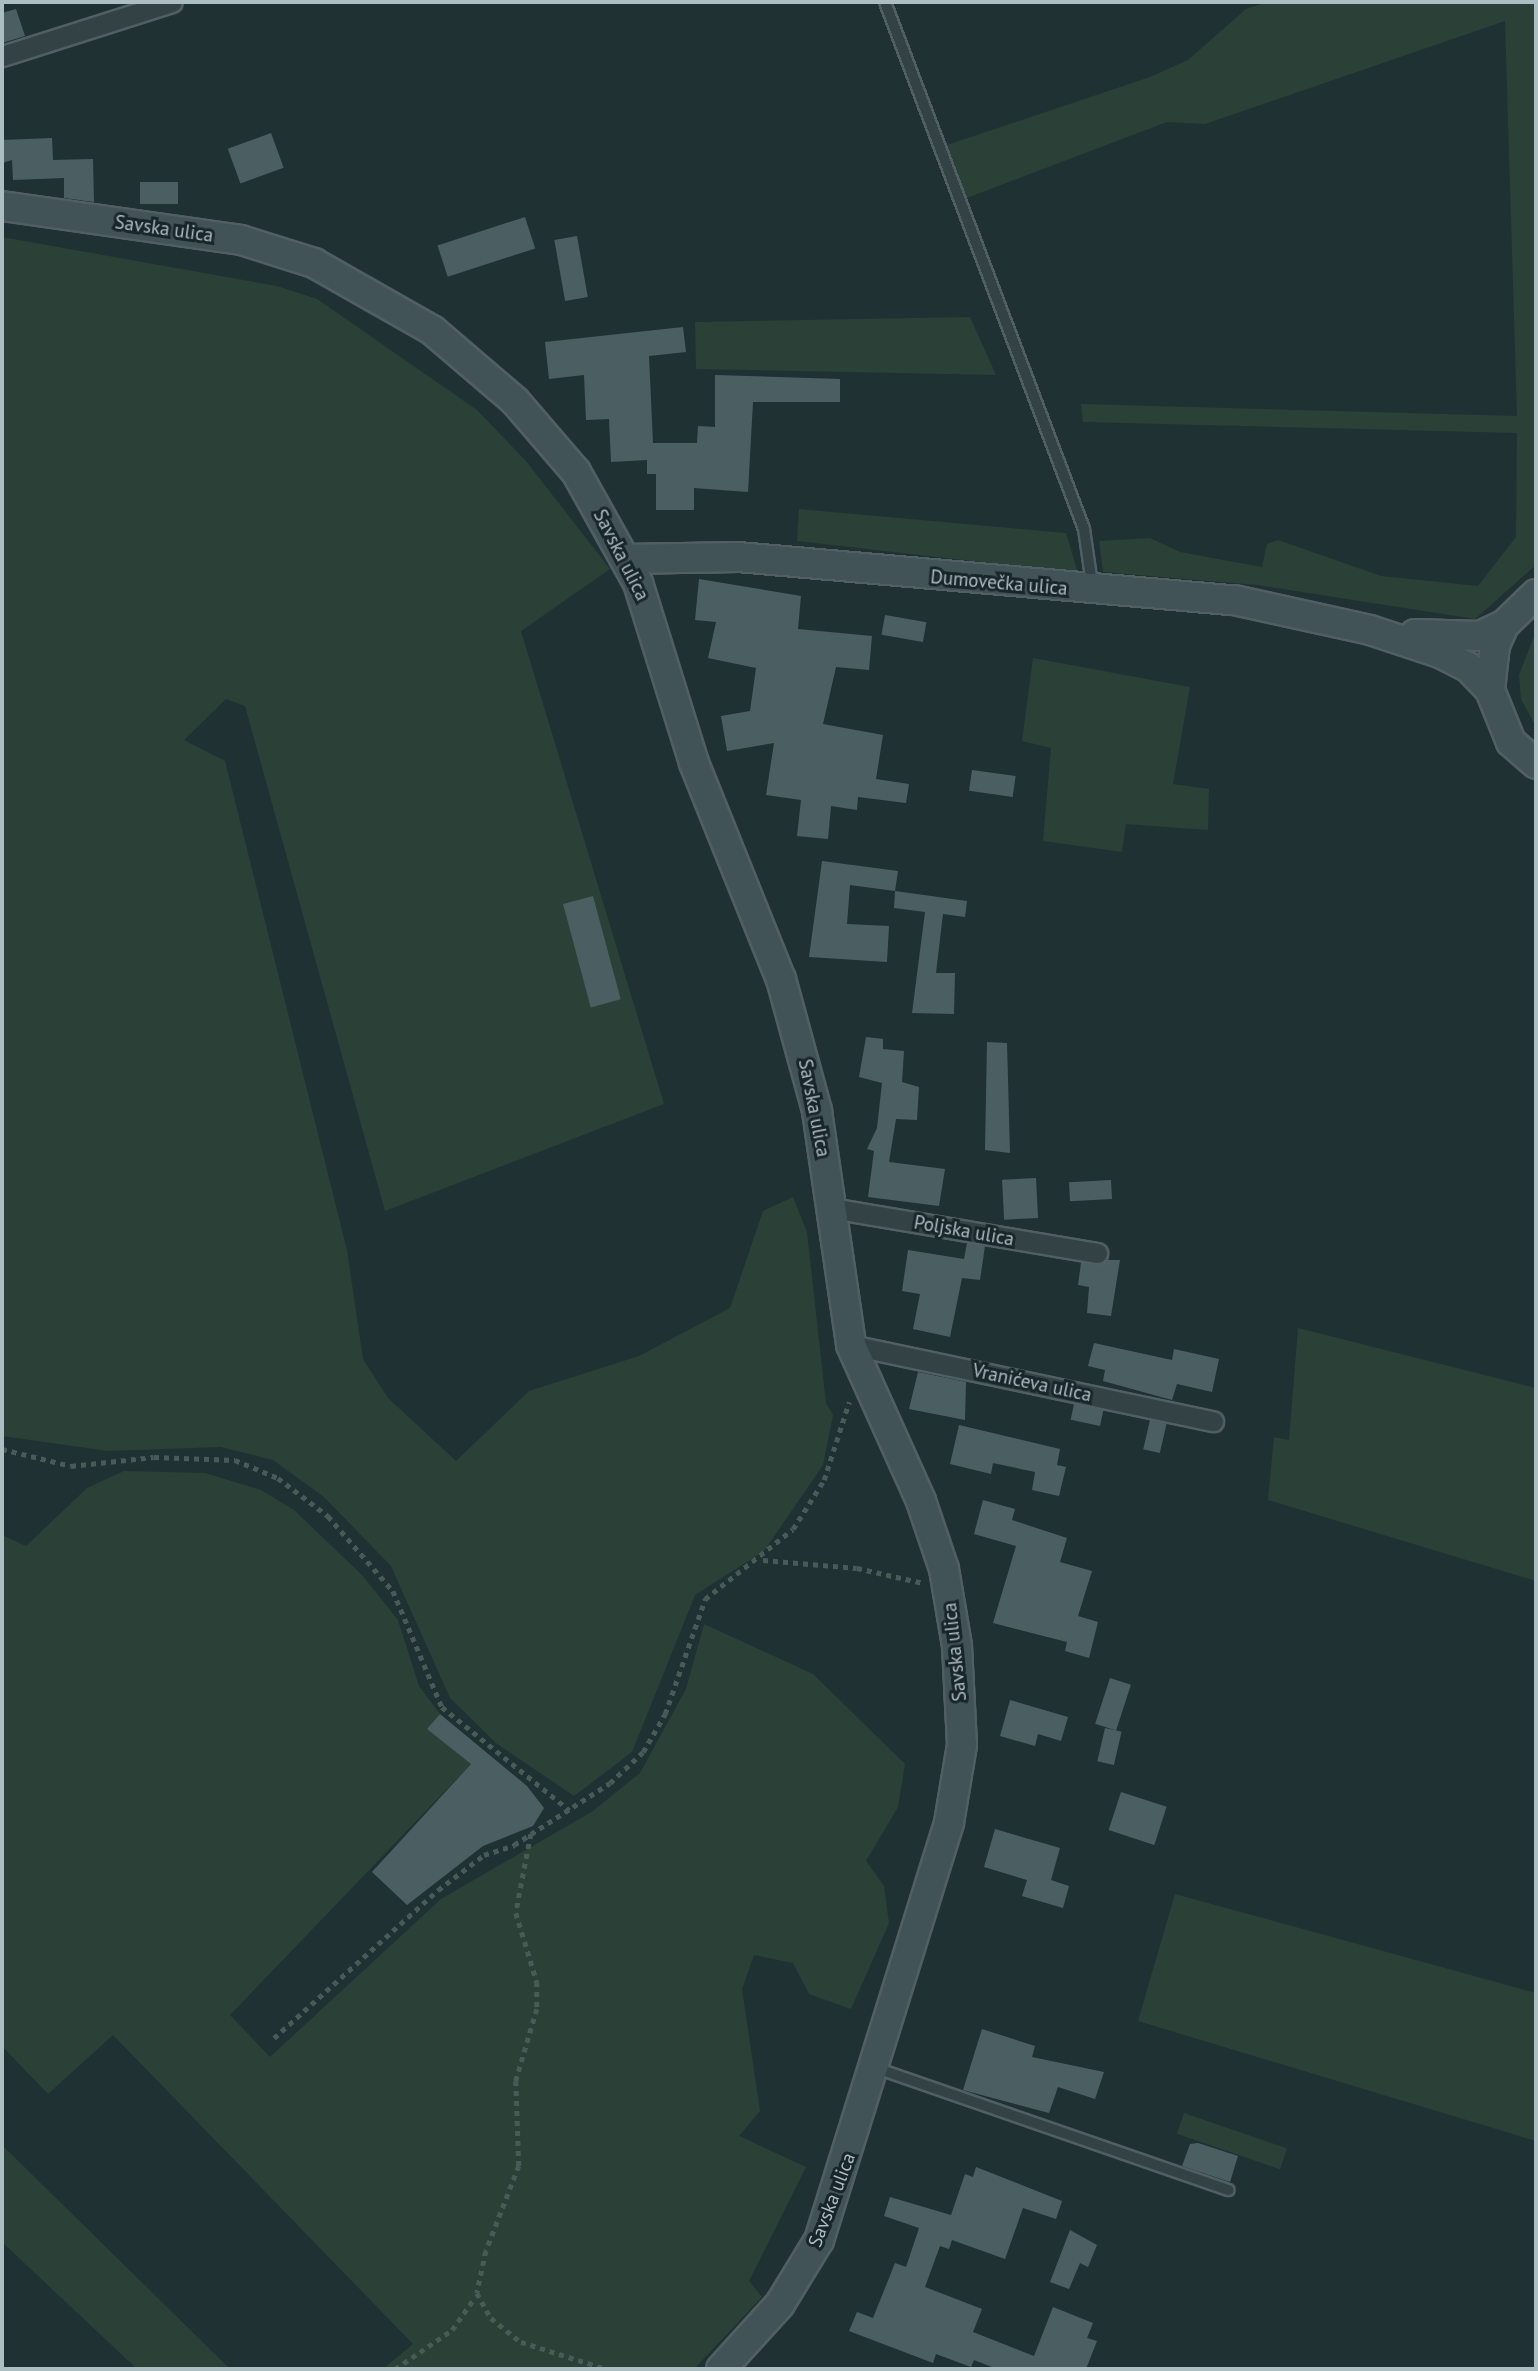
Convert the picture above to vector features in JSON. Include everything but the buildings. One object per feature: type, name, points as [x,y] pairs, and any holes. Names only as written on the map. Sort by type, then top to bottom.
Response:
[{"type":"main road","name":"Savska ulica","points":[[2,206],[241,240],[314,263],[370,290],[432,330],[515,401],[576,472],[646,601],[694,763],[781,979],[815,1100],[855,1358],[921,1501],[948,1589],[961,1708],[956,1788],[876,2067],[819,2241],[780,2304],[721,2369]]},
{"type":"main road","name":"Dumovečka ulica","points":[[625,559],[738,557],[1092,591],[1234,600],[1370,630],[1456,638],[1504,625]]},
{"type":"main road","points":[[1536,594],[1504,625],[1492,656],[1490,690],[1511,742],[1536,764]]},
{"type":"main road","name":"Dumovečka ulica","points":[[1370,630],[1468,667],[1490,690]]},
{"type":"street","points":[[2,56],[172,2]]},
{"type":"street","name":"Poljska ulica","points":[[831,1208],[1097,1253]]},
{"type":"street","name":"Vranićeva ulica","points":[[855,1358],[1213,1421]]},
{"type":"lane","points":[[885,2],[1084,530],[1092,591]]},
{"type":"lane","points":[[876,2067],[1228,2190]]},
{"type":"path","points":[[274,2038],[438,1890],[484,1855],[531,1834],[569,1810],[643,1752],[665,1714],[705,1600],[762,1560],[793,1529],[824,1479],[855,1358]]},
{"type":"path","points":[[2,1449],[71,1466],[154,1457],[235,1460],[278,1478],[328,1516],[393,1591],[442,1707],[569,1810]]},
{"type":"path","points":[[762,1560],[857,1568],[948,1589]]},
{"type":"path","points":[[531,1834],[516,1913],[537,1982],[537,2010],[516,2081],[519,2166],[486,2251],[477,2293],[491,2318],[521,2342],[606,2369]]},
{"type":"path","points":[[395,2369],[452,2330],[474,2299]]},
{"type":"green space","points":[[1267,2],[1536,2],[1536,565],[1475,619],[1257,585],[1103,572],[1099,541],[1150,538],[1180,552],[1262,567],[1267,544],[1278,540],[1381,576],[1478,586],[1516,537],[1517,433],[1083,422],[1081,404],[1517,416],[1505,21],[1205,124],[1167,122],[964,199],[944,146],[1150,77],[1188,60],[1246,9]]},
{"type":"green space","points":[[2,237],[277,286],[317,299],[477,410],[526,461],[610,569],[521,631],[664,1104],[385,1211],[245,706],[226,699],[184,740],[225,761],[347,1250],[363,1359],[388,1398],[456,1461],[529,1391],[639,1356],[730,1308],[763,1211],[793,1197],[807,1232],[826,1403],[833,1415],[823,1465],[764,1551],[695,1595],[632,1752],[574,1796],[496,1743],[450,1698],[391,1566],[324,1497],[273,1460],[221,1447],[108,1451],[2,1436]]},
{"type":"green space","points":[[970,317],[996,375],[696,369],[695,322]]},
{"type":"green space","points":[[799,509],[1066,533],[1078,573],[797,541]]},
{"type":"green space","points":[[1536,631],[1536,727],[1521,699],[1519,675]]},
{"type":"green space","points":[[1033,658],[1190,687],[1173,784],[1209,789],[1208,830],[1126,824],[1122,852],[1043,841],[1051,748],[1022,741]]},
{"type":"green space","points":[[1298,1328],[1536,1388],[1536,1581],[1268,1500],[1274,1437],[1289,1440]]},
{"type":"green space","points":[[124,1471],[205,1473],[261,1490],[294,1510],[362,1575],[398,1620],[419,1686],[440,1714],[428,1729],[471,1764],[230,2015],[270,2057],[441,1899],[593,1811],[640,1773],[686,1689],[704,1624],[813,1674],[905,1764],[898,1807],[866,1861],[884,1886],[889,1923],[851,2009],[809,1994],[793,1963],[754,1955],[742,1989],[760,2111],[739,2136],[806,2167],[749,2281],[762,2297],[694,2369],[383,2369],[413,2344],[113,2035],[48,2094],[2,2046],[2,1535],[26,1546],[87,1488]]},
{"type":"green space","points":[[1175,1894],[1536,1993],[1536,2141],[1138,2021]]},
{"type":"green space","points":[[1184,2113],[1287,2148],[1280,2169],[1177,2134]]},
{"type":"green space","points":[[2,2145],[230,2369],[137,2369],[2,2242]]}]
